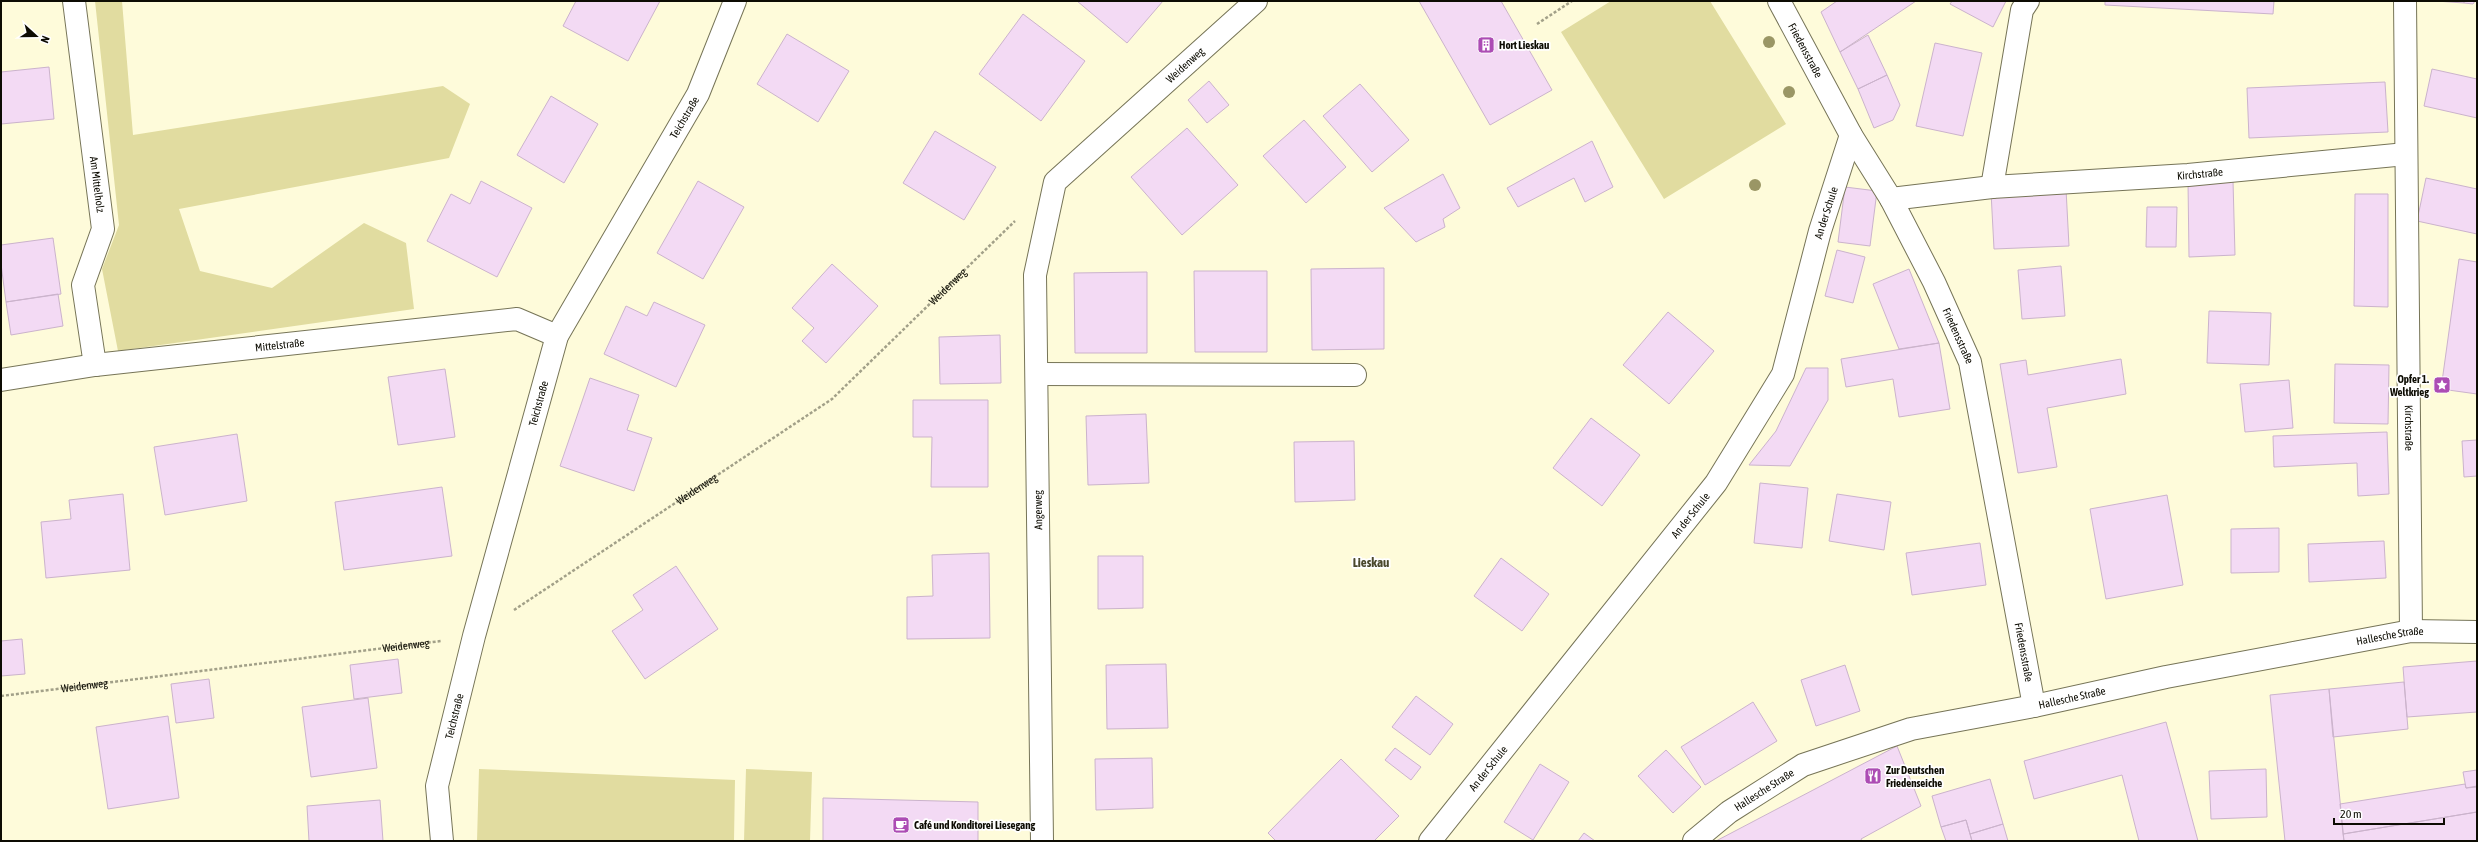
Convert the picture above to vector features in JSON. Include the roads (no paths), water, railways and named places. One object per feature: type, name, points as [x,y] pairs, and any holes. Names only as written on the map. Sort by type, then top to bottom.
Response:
[{"type":"street","name":"Am Mittelholz","points":[[74,1],[103,228],[83,285],[95,365]]},
{"type":"street","name":"Teichstraße","points":[[442,841],[437,786],[474,636],[557,336],[698,94],[735,1]]},
{"type":"street","name":"Weidenweg","points":[[1055,182],[1256,1]]},
{"type":"street","name":"Friedensstraße","points":[[1779,1],[1851,135],[1891,199],[1934,282],[1970,362],[2034,706]]},
{"type":"street","points":[[1992,187],[2022,10],[2028,1]]},
{"type":"street","name":"Kirchstraße","points":[[2405,1],[2412,631]]},
{"type":"street","name":"An der Schule","points":[[1430,841],[1716,483],[1783,374],[1820,230],[1851,135]]},
{"type":"street","name":"Kirchstraße","points":[[1891,199],[1992,187],[2188,175],[2406,154]]},
{"type":"street","name":"Angerweg","points":[[1042,841],[1035,274],[1055,182]]},
{"type":"street","name":"Mittelstraße","points":[[1,380],[95,365],[517,319],[557,336]]},
{"type":"street","points":[[1036,374],[1355,375]]},
{"type":"street","name":"Hallesche Straße","points":[[1694,841],[1729,812],[1803,765],[1911,729],[2034,706],[2166,677],[2412,631],[2477,632]]},
{"type":"place","name":"Hort Lieskau","points":[[1486,45]]},
{"type":"place","name":"Opfer 1. Weltkrieg","points":[[2442,385]]},
{"type":"place","name":"Zur Deutschen Friedenseiche","points":[[1873,776]]},
{"type":"place","name":"Café und Konditorei Liesegang","points":[[901,825]]},
{"type":"district","name":"Lieskau","points":[[1371,562]]}]
